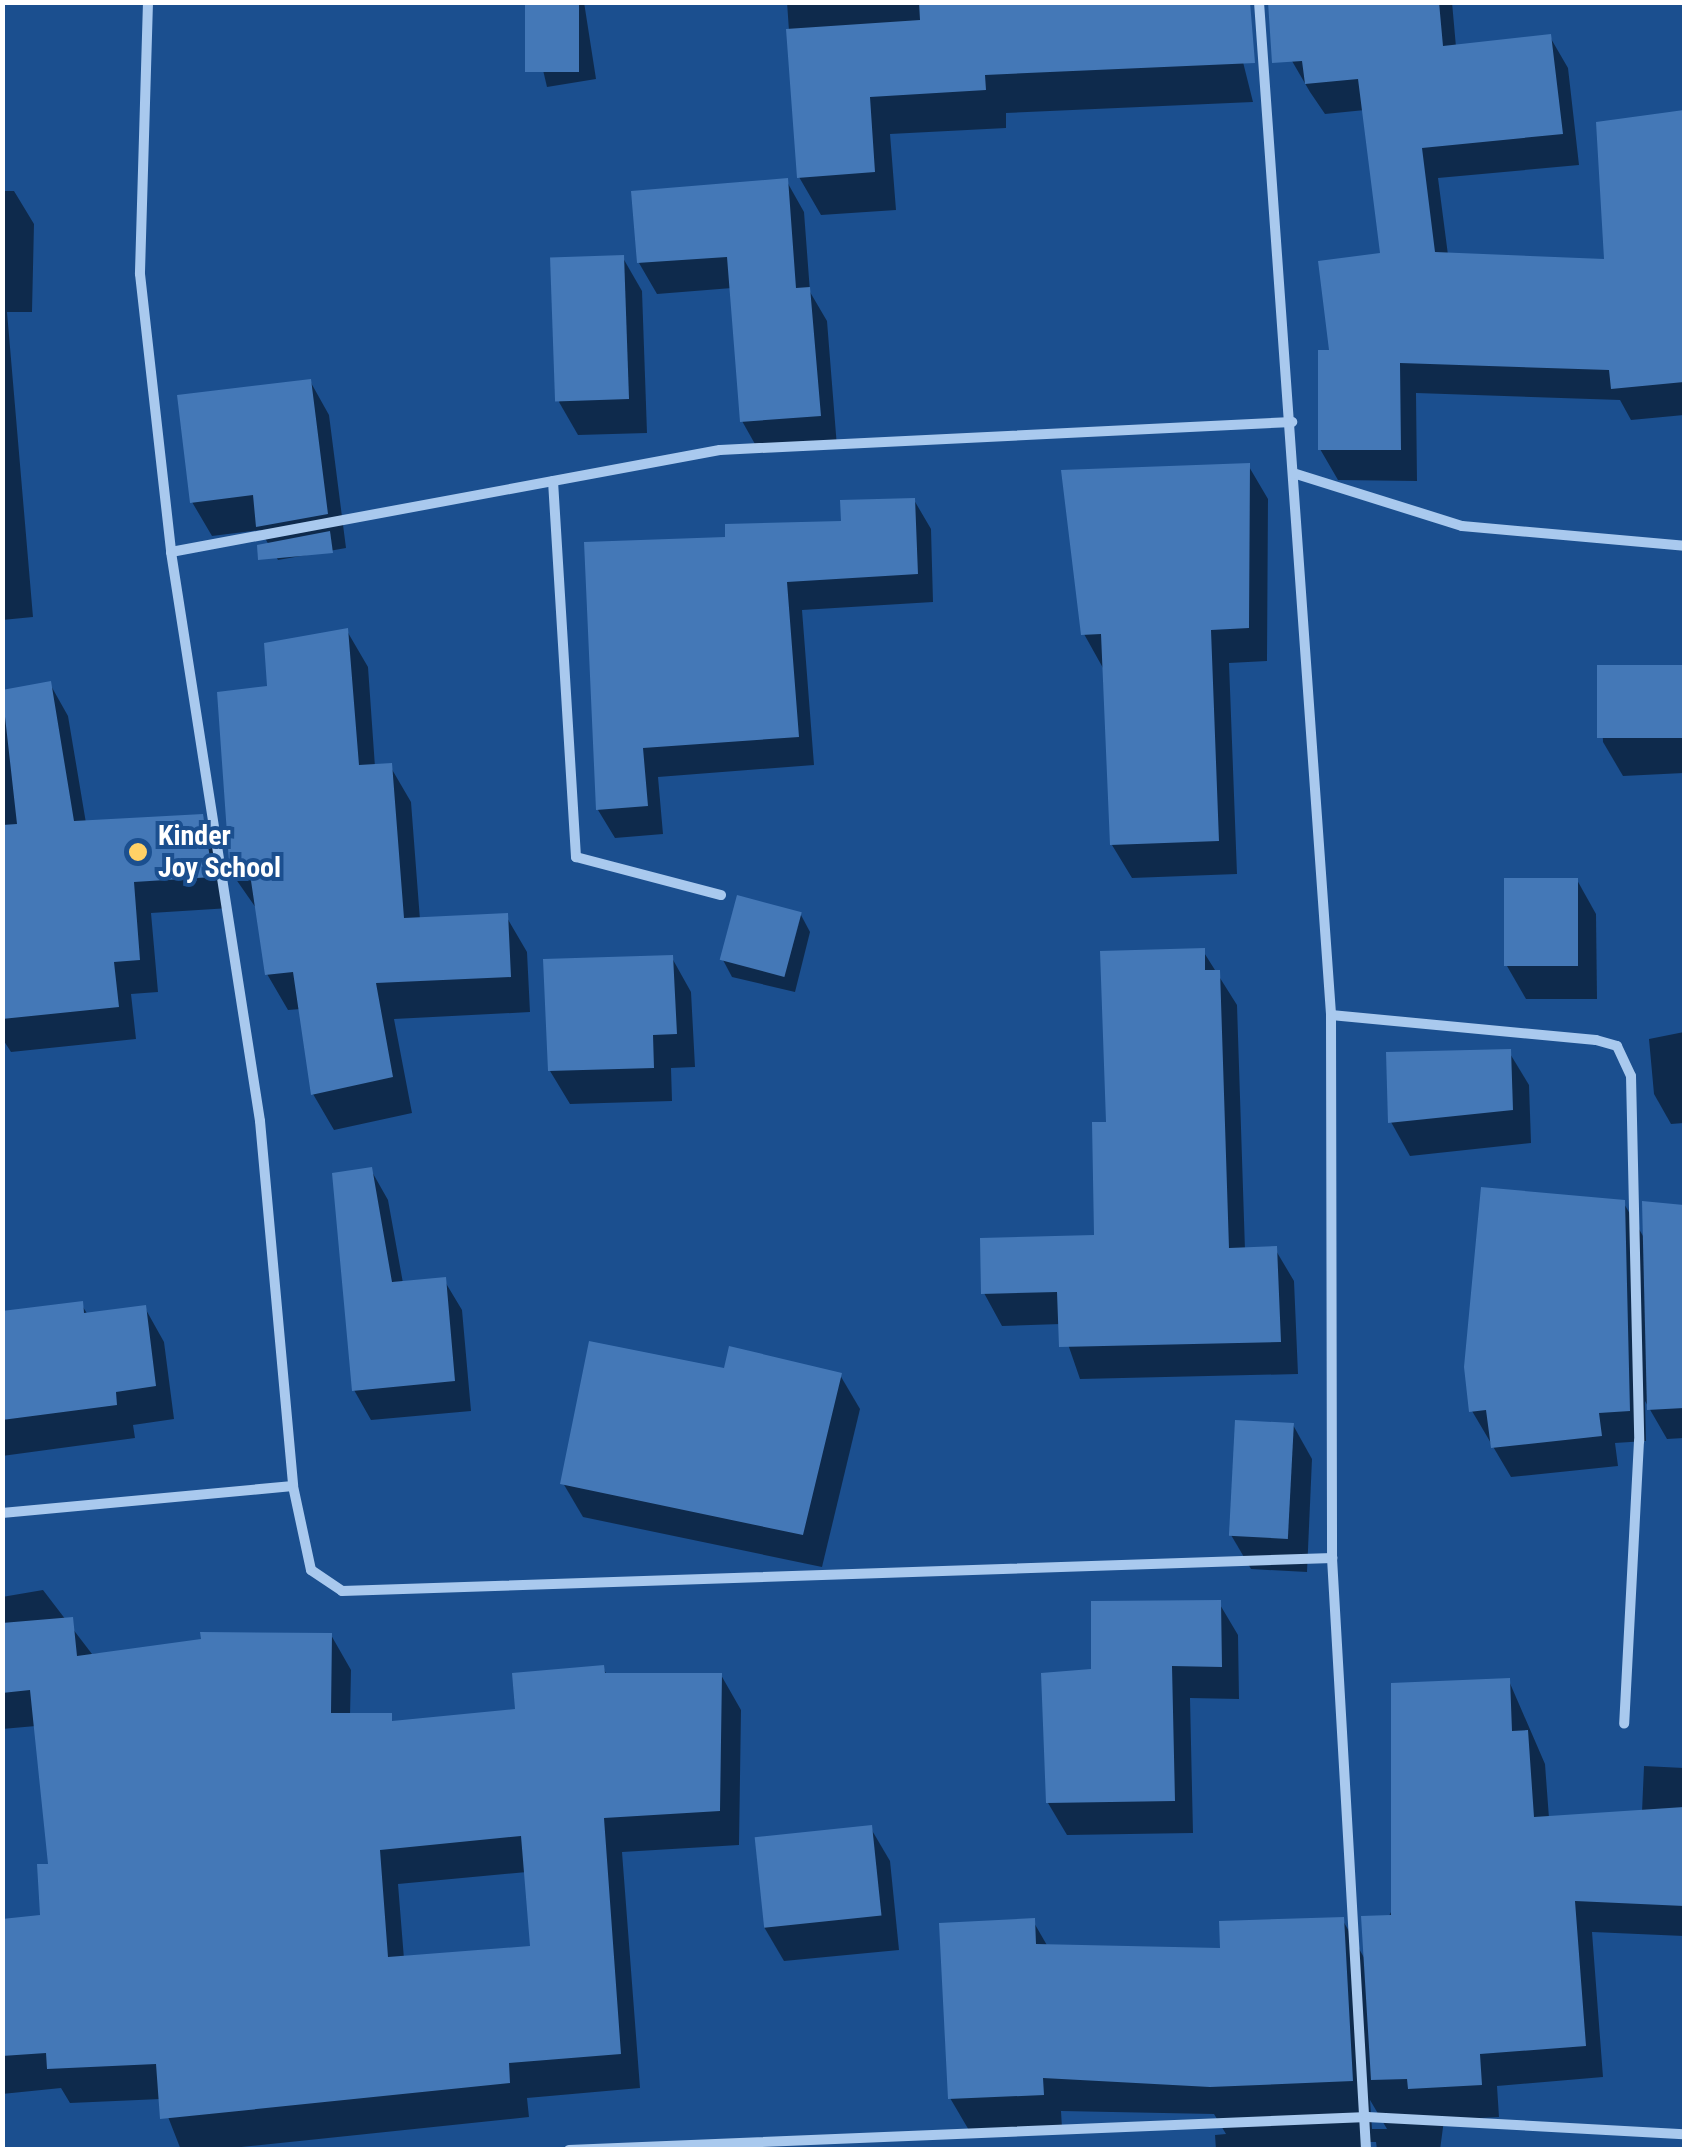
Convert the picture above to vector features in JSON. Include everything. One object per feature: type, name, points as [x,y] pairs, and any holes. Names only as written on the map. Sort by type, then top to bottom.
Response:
[{"type":"street","points":[[148,2],[140,274],[171,552],[260,1121],[293,1486],[311,1570],[342,1591],[1332,1558]]},
{"type":"street","points":[[1259,2],[1292,422],[1331,1016],[1332,1558],[1366,2150]]},
{"type":"street","points":[[171,552],[720,450],[1292,422]]},
{"type":"street","points":[[1293,473],[1462,526],[1684,546]]},
{"type":"street","points":[[553,481],[576,857],[721,895]]},
{"type":"street","points":[[1331,1016],[1596,1040],[1617,1046],[1631,1076],[1639,1441],[1624,1724]]},
{"type":"street","points":[[2,1514],[293,1486]]},
{"type":"street","points":[[569,2150],[1366,2117],[1684,2134]]},
{"type":"building","points":[[525,2],[579,2],[579,72],[525,72]]},
{"type":"building","points":[[919,2],[1250,2],[1255,63],[985,75],[986,90],[870,97],[875,172],[797,178],[786,29],[920,20]]},
{"type":"building","points":[[1268,2],[1439,2],[1443,46],[1551,34],[1563,134],[1422,148],[1435,252],[1604,259],[1596,122],[1684,110],[1684,382],[1611,389],[1609,370],[1400,363],[1401,450],[1318,450],[1318,350],[1329,350],[1318,261],[1380,253],[1358,79],[1305,84],[1302,61],[1272,63]]},
{"type":"building","points":[[788,178],[796,288],[810,287],[821,416],[740,422],[727,257],[637,263],[631,191]]},
{"type":"building","points":[[624,255],[629,399],[555,401],[550,258]]},
{"type":"building","points":[[311,379],[328,514],[256,527],[253,495],[190,503],[177,395]]},
{"type":"building","points":[[1250,463],[1249,628],[1211,630],[1219,841],[1110,845],[1101,634],[1081,635],[1061,470]]},
{"type":"building","points":[[915,498],[918,574],[787,582],[799,737],[643,748],[648,806],[596,810],[584,542],[725,537],[725,524],[841,521],[840,500]]},
{"type":"building","points":[[330,531],[333,553],[258,560],[257,545]]},
{"type":"building","points":[[348,628],[359,765],[392,763],[404,918],[508,913],[511,977],[376,983],[393,1077],[311,1095],[293,972],[265,975],[250,874],[230,876],[217,692],[267,686],[264,643]]},
{"type":"building","points":[[1597,665],[1684,665],[1684,738],[1597,738]]},
{"type":"building","points":[[51,681],[74,821],[203,814],[213,877],[134,882],[140,960],[114,962],[119,1007],[2,1019],[2,825],[17,824],[2,690]]},
{"type":"building","points":[[1504,878],[1578,878],[1578,966],[1504,966]]},
{"type":"building","points":[[737,895],[802,912],[784,977],[720,960]]},
{"type":"building","points":[[1205,948],[1205,970],[1220,970],[1229,1248],[1277,1246],[1281,1342],[1059,1347],[1057,1292],[981,1294],[980,1238],[1094,1235],[1092,1122],[1106,1122],[1100,951]]},
{"type":"building","points":[[673,955],[677,1034],[653,1035],[654,1068],[548,1071],[543,959]]},
{"type":"building","points":[[1511,1049],[1513,1110],[1388,1123],[1386,1052]]},
{"type":"building","points":[[372,1167],[392,1282],[446,1277],[455,1381],[352,1391],[332,1173]]},
{"type":"building","points":[[1481,1187],[1625,1200],[1630,1411],[1599,1413],[1602,1436],[1491,1448],[1486,1410],[1469,1412],[1464,1367]]},
{"type":"building","points":[[1642,1201],[1684,1205],[1684,1408],[1647,1410]]},
{"type":"building","points":[[83,1301],[84,1313],[146,1305],[156,1386],[116,1392],[117,1405],[2,1420],[2,1311]]},
{"type":"building","points":[[589,1341],[724,1368],[729,1346],[842,1373],[803,1535],[560,1484]]},
{"type":"building","points":[[1235,1420],[1294,1423],[1288,1539],[1229,1536]]},
{"type":"building","points":[[1221,1600],[1222,1667],[1172,1666],[1175,1801],[1046,1803],[1041,1673],[1091,1669],[1091,1601]]},
{"type":"building","points":[[73,1617],[77,1656],[201,1639],[200,1632],[332,1633],[331,1713],[392,1713],[392,1721],[515,1709],[512,1673],[604,1665],[605,1673],[722,1673],[720,1811],[604,1818],[621,2054],[509,2063],[510,2083],[160,2119],[156,2064],[47,2069],[46,2053],[2,2056],[2,1919],[40,1915],[37,1864],[48,1864],[30,1690],[2,1693],[2,1623]],"holes":[[[521,1836],[530,1946],[388,1957],[380,1850]]]},
{"type":"building","points":[[1510,1678],[1512,1731],[1528,1730],[1534,1817],[1684,1807],[1684,1906],[1575,1901],[1586,2046],[1480,2054],[1482,2085],[1408,2089],[1407,2079],[1371,2080],[1361,1916],[1391,1915],[1391,1683]]},
{"type":"building","points":[[872,1825],[882,1916],[764,1928],[755,1837]]},
{"type":"building","points":[[1344,1917],[1353,2081],[1210,2087],[1043,2078],[1044,2095],[948,2099],[939,1923],[1035,1918],[1036,1944],[1220,1948],[1219,1921]]},
{"type":"place","name":"Kinder Joy School","points":[[138,852]]}]
